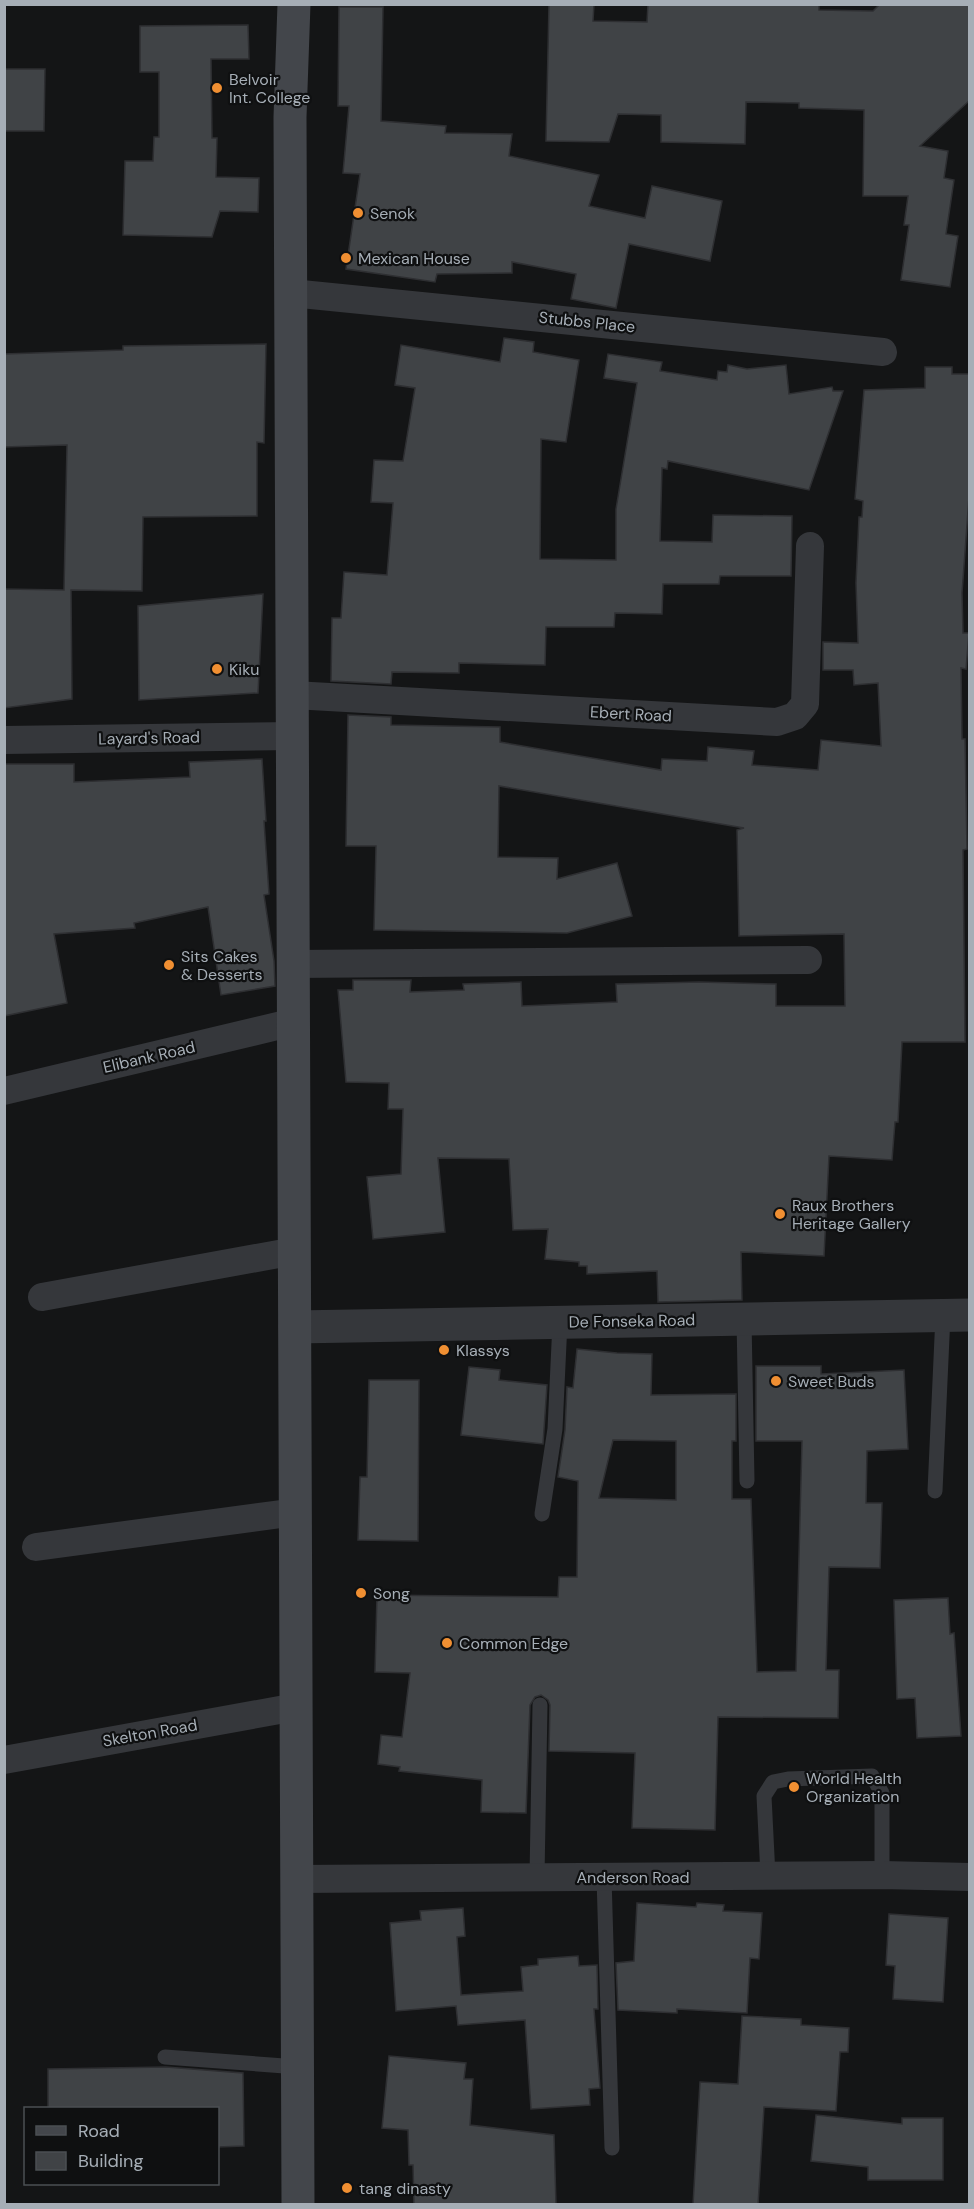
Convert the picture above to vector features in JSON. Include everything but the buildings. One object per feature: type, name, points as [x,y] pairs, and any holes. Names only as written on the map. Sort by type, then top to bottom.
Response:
[{"type":"main road","points":[[294,4],[290,117],[298,2205]]},
{"type":"street","name":"Stubbs Place","points":[[291,293],[883,352]]},
{"type":"street","name":"Ebert Road","points":[[293,695],[777,722],[795,716],[805,704],[810,546]]},
{"type":"street","name":"Layard's Road","points":[[4,740],[293,736]]},
{"type":"street","points":[[294,964],[808,960]]},
{"type":"street","name":"Elibank Road","points":[[4,1091],[294,1022]]},
{"type":"street","points":[[42,1296],[295,1251]]},
{"type":"street","name":"De Fonseka Road","points":[[295,1327],[956,1315]]},
{"type":"street","points":[[36,1547],[296,1512]]},
{"type":"street","name":"Skelton Road","points":[[4,1760],[296,1707]]},
{"type":"street","name":"Anderson Road","points":[[297,1879],[882,1875],[969,1877]]},
{"type":"lane","points":[[935,1491],[956,1315]]},
{"type":"lane","points":[[744,1319],[747,1481]]},
{"type":"lane","points":[[542,1514],[555,1430],[560,1322]]},
{"type":"lane","points":[[537,1877],[540,1705]]},
{"type":"lane","points":[[768,1876],[764,1796],[773,1782],[788,1779],[872,1776],[882,1792],[882,1875]]},
{"type":"lane","points":[[604,1877],[612,2148]]},
{"type":"lane","points":[[165,2057],[298,2067]]},
{"type":"place","name":"Belvoir Int. College","points":[[217,88]]},
{"type":"place","name":"Senok","points":[[358,213]]},
{"type":"place","name":"Mexican House","points":[[346,258]]},
{"type":"place","name":"Kiku","points":[[217,669]]},
{"type":"place","name":"Sits Cakes & Desserts","points":[[169,965]]},
{"type":"place","name":"Raux Brothers Heritage Gallery","points":[[780,1214]]},
{"type":"place","name":"Klassys","points":[[444,1350]]},
{"type":"place","name":"Sweet Buds","points":[[776,1381]]},
{"type":"place","name":"Song","points":[[361,1593]]},
{"type":"place","name":"Common Edge","points":[[447,1643]]},
{"type":"place","name":"World Health Organization","points":[[794,1787]]},
{"type":"place","name":"tang dinasty","points":[[347,2188]]}]
